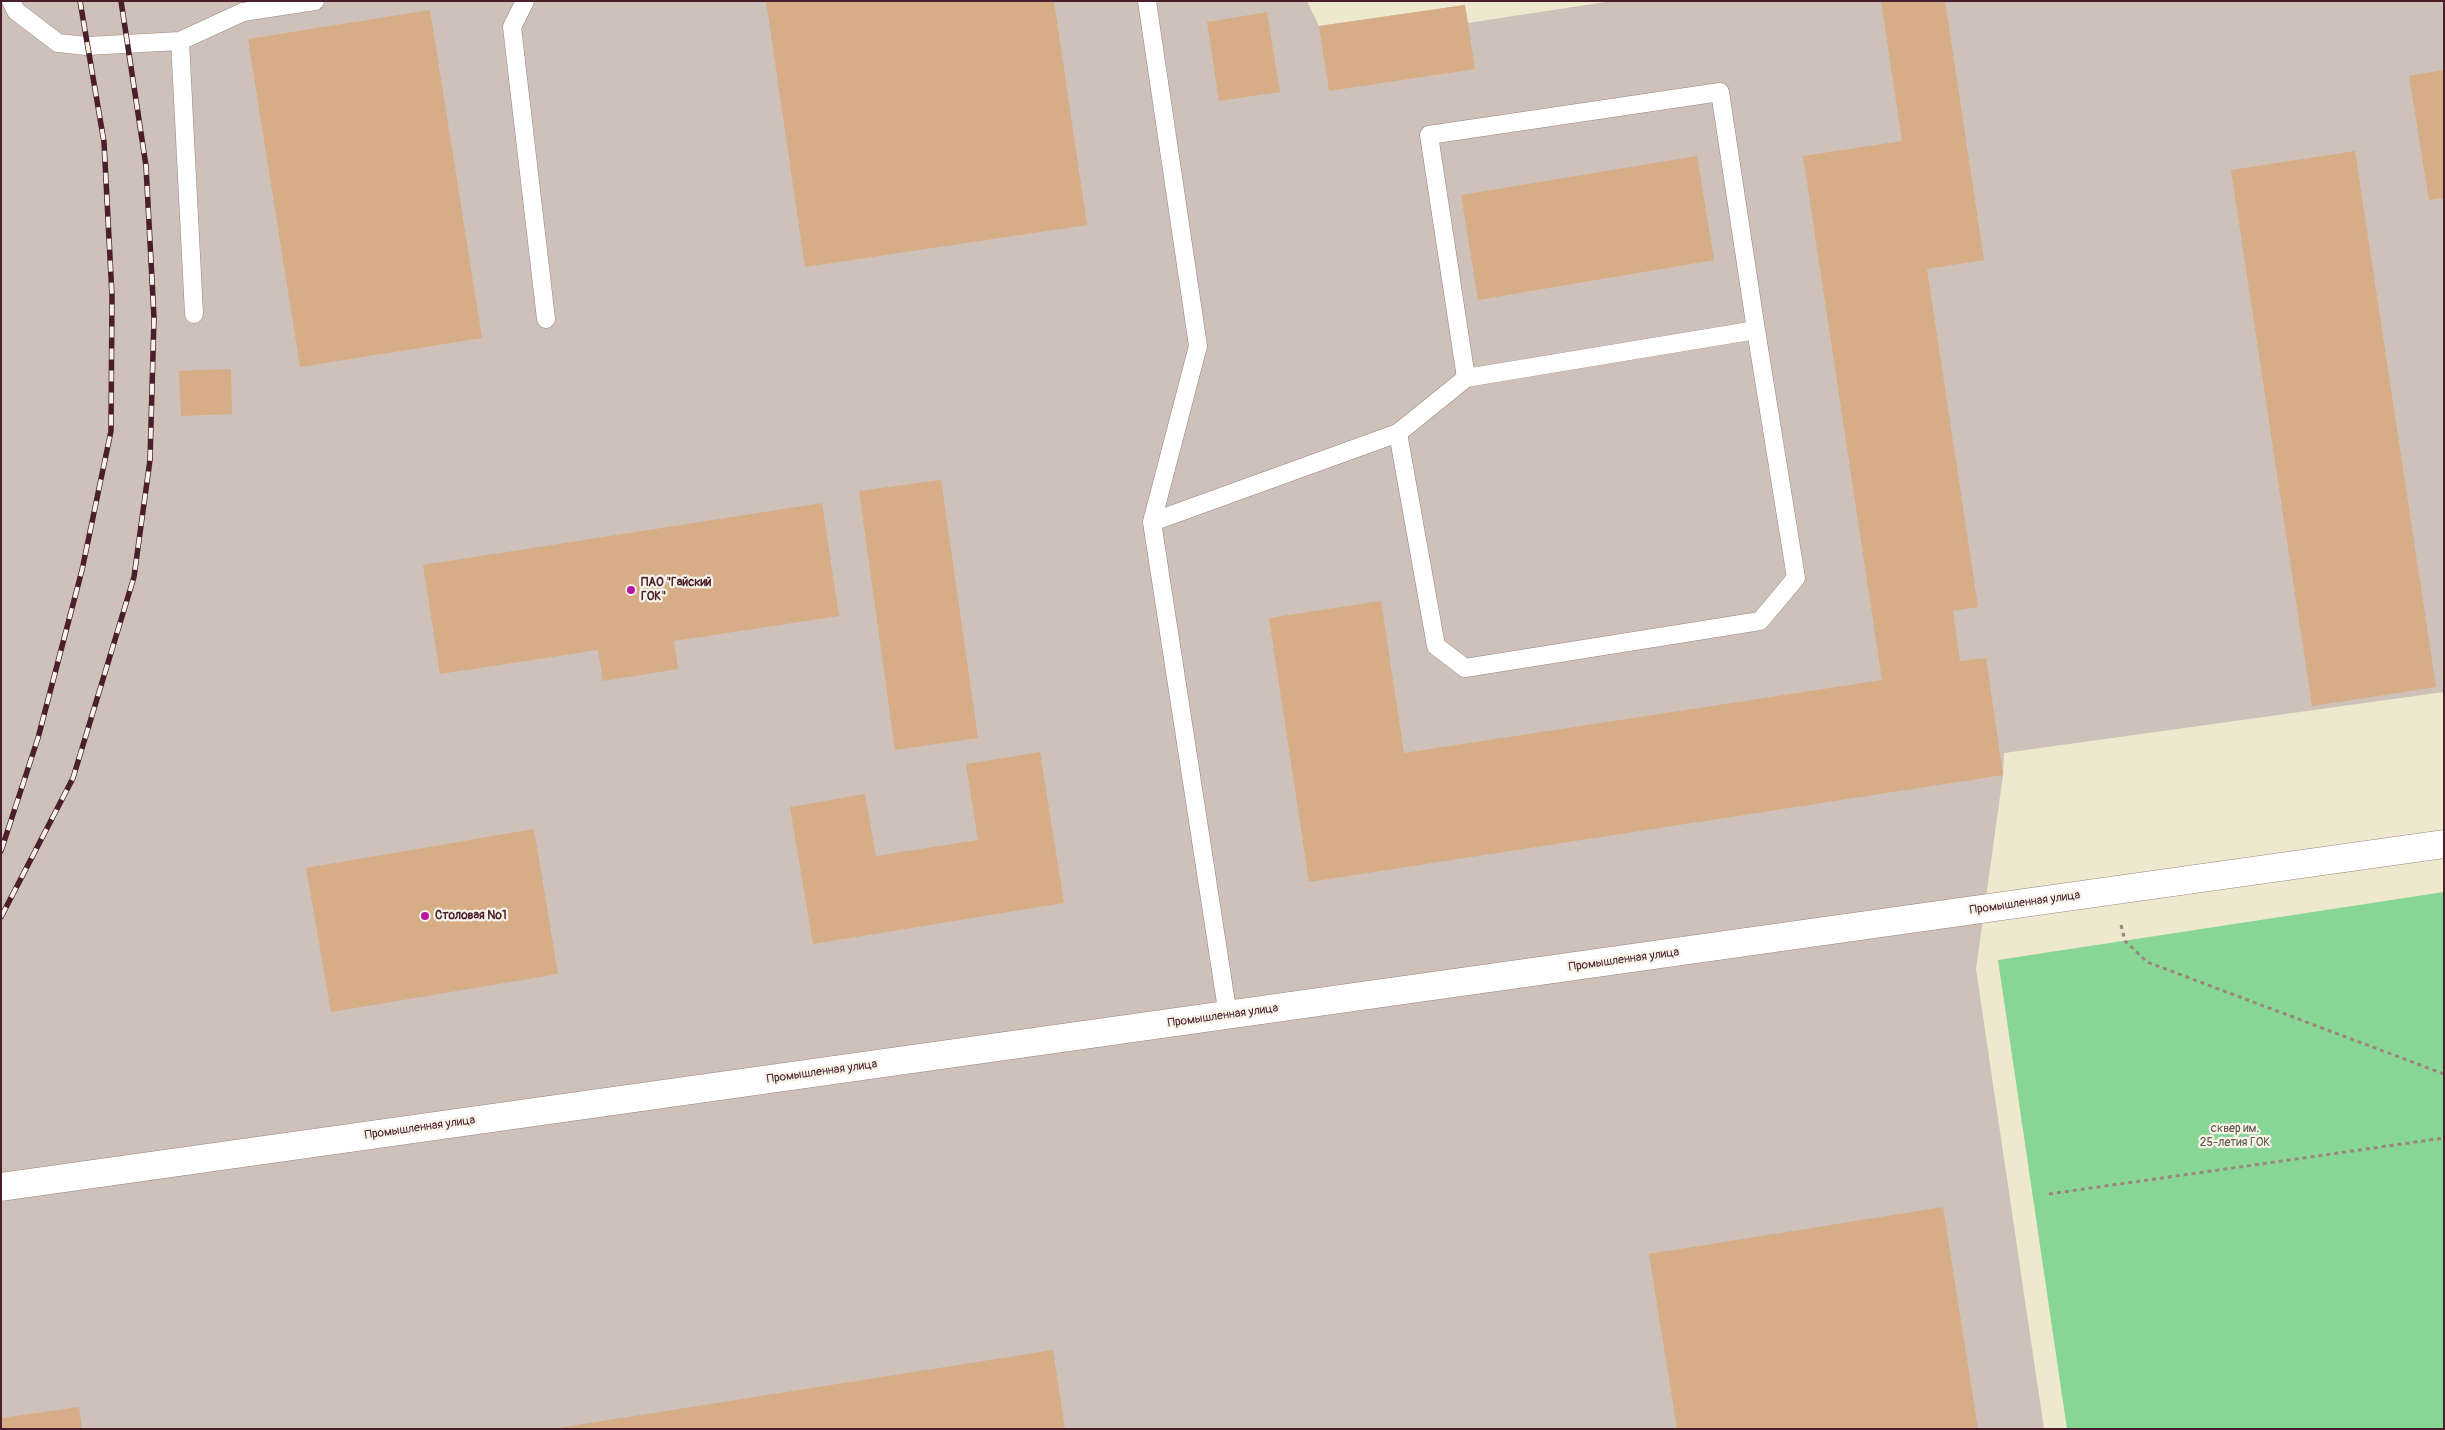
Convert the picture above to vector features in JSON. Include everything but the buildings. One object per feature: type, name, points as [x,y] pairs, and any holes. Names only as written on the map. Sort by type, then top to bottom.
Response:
[{"type":"street","name":"Промышленная улица","points":[[1,1187],[2444,844]]},
{"type":"lane","points":[[11,1],[16,11],[58,43],[87,46],[180,41],[243,12],[315,1]]},
{"type":"lane","points":[[525,1],[512,27],[546,319]]},
{"type":"lane","points":[[1147,1],[1198,346],[1152,522],[1228,1016]]},
{"type":"lane","points":[[180,41],[194,314]]},
{"type":"lane","points":[[1398,433],[1436,646],[1465,668],[1760,621],[1796,578],[1720,92],[1429,135],[1466,378]]},
{"type":"lane","points":[[1152,522],[1398,433],[1466,378],[1756,330]]},
{"type":"path","points":[[2110,891],[2126,941],[2147,962],[2444,1074]]},
{"type":"path","points":[[2049,1194],[2444,1138]]},
{"type":"shaded area","points":[[1,1],[1307,1],[1319,26],[1465,5],[1468,23],[1612,1],[2444,1],[2444,692],[2004,753],[2003,775],[1976,969],[2044,1429],[1,1429]]},
{"type":"green space","name":"сквер им. 25-летия ГОК","points":[[2444,892],[2444,1429],[2067,1429],[1998,960]]},
{"type":"railway","points":[[1,851],[38,738],[82,570],[111,431],[112,296],[104,142],[80,1]]},
{"type":"railway","points":[[1,917],[73,778],[134,577],[150,460],[154,318],[146,166],[121,1]]},
{"type":"place","name":"ПАО \"Гайский ГОК\"","points":[[631,590]]},
{"type":"place","name":"Столовая №1","points":[[425,916]]}]
